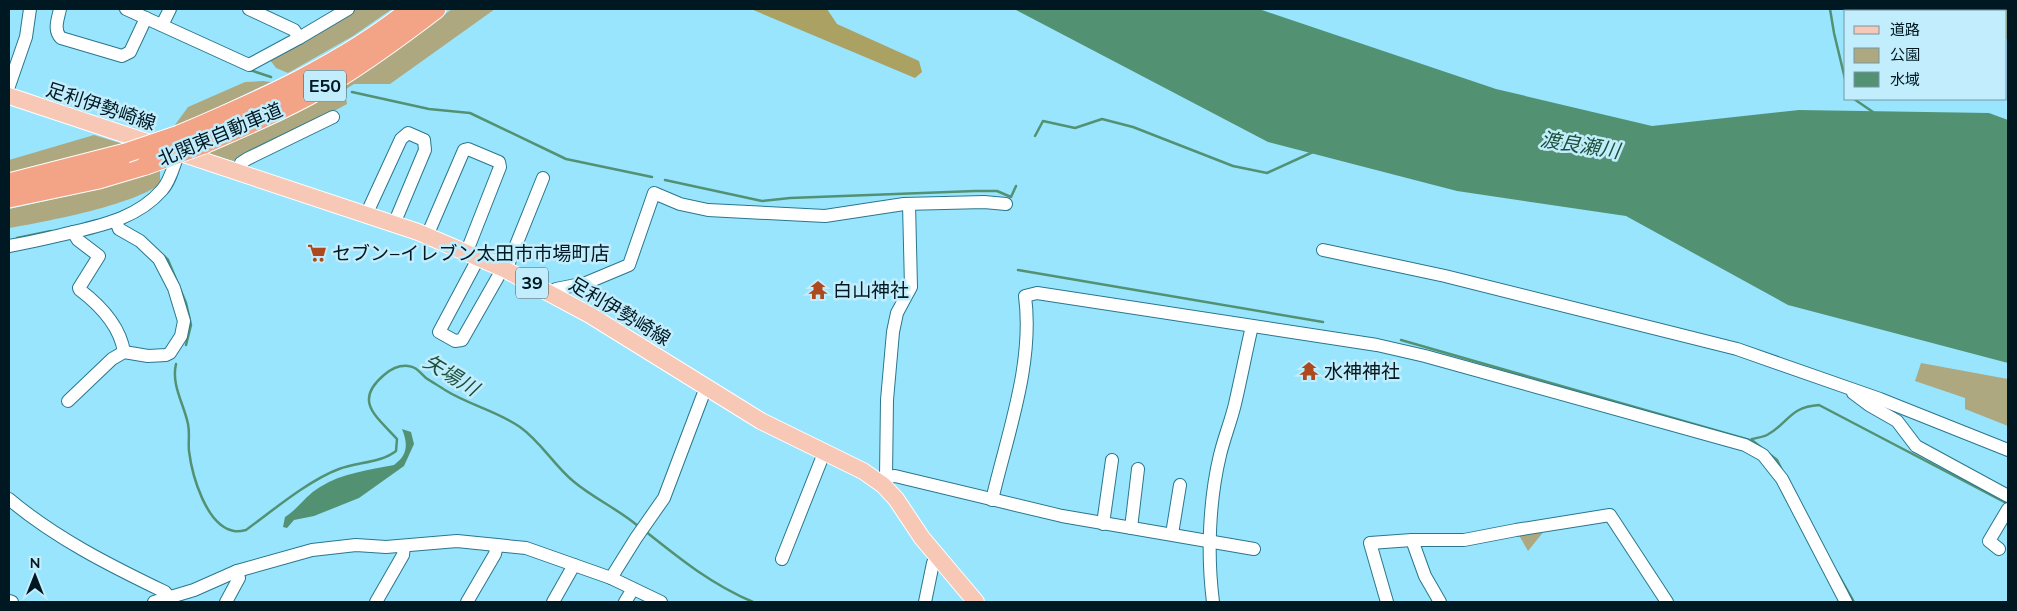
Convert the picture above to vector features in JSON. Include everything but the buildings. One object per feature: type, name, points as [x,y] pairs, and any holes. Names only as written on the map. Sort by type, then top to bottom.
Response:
[{"type":"highway","name":"北関東自動車道","points":[[9,183],[126,153],[179,143],[306,76],[367,39],[411,9]]},
{"type":"highway","name":"北関東自動車道","points":[[9,198],[99,179],[146,165],[204,144],[272,114],[331,82],[398,38],[436,9]]},
{"type":"main road","name":"足利伊勢崎線","points":[[9,96],[179,143],[237,172],[394,224],[473,254],[553,294],[633,341],[761,421],[885,481],[922,538],[976,602]]},
{"type":"street","points":[[9,86],[26,37],[30,9]]},
{"type":"street","points":[[60,9],[56,28],[58,36],[122,56],[130,52],[146,18]]},
{"type":"street","points":[[126,9],[249,64],[299,38],[348,9]]},
{"type":"street","points":[[162,25],[170,9]]},
{"type":"street","points":[[249,9],[294,30],[299,38]]},
{"type":"street","points":[[237,172],[240,163],[333,117]]},
{"type":"street","points":[[366,215],[401,139],[404,135],[412,134],[424,140],[425,150],[394,224]]},
{"type":"street","points":[[9,246],[116,221],[144,205],[162,190],[168,179],[179,143]]},
{"type":"street","points":[[428,236],[464,150],[468,149],[499,162],[500,167],[473,254],[438,332],[455,342],[462,340],[508,264],[543,178]]},
{"type":"street","points":[[553,294],[556,289],[586,283],[629,265],[654,194],[680,204],[708,210],[825,216],[909,204],[984,202],[1006,204]]},
{"type":"street","points":[[909,204],[911,287],[897,313],[893,332],[887,400],[885,481],[895,476],[992,500],[1103,524],[1210,540],[1254,549]]},
{"type":"street","points":[[68,401],[112,359],[124,352],[148,356],[170,353],[180,336],[184,321],[177,297],[162,263],[140,242],[119,229],[116,221]]},
{"type":"street","points":[[73,232],[78,240],[99,256],[79,288],[99,305],[119,333],[124,352]]},
{"type":"street","points":[[1323,250],[1445,276],[1671,332],[1762,357],[1852,388],[1952,426],[2008,450]]},
{"type":"street","points":[[992,500],[1020,393],[1025,348],[1027,308],[1025,296],[1037,293],[1377,345],[1425,356],[1745,445],[1763,455],[1782,479],[1846,602]]},
{"type":"street","points":[[1213,602],[1209,572],[1215,487],[1220,456],[1252,326]]},
{"type":"street","points":[[1852,388],[1852,392],[1863,400],[1898,421],[1916,446],[2008,496]]},
{"type":"street","points":[[611,578],[664,498],[703,395],[708,389]]},
{"type":"street","points":[[782,559],[824,453]]},
{"type":"street","points":[[1103,524],[1112,460]]},
{"type":"street","points":[[1131,528],[1138,468]]},
{"type":"street","points":[[1172,534],[1180,485]]},
{"type":"street","points":[[9,499],[27,515],[58,536],[165,592],[170,598]]},
{"type":"street","points":[[1999,549],[1989,541],[2008,509]]},
{"type":"street","points":[[1387,602],[1370,543],[1412,540],[1464,540],[1610,515],[1667,602]]},
{"type":"street","points":[[1412,540],[1425,576],[1440,602]]},
{"type":"street","points":[[154,602],[194,590],[237,572],[292,555],[319,549],[356,545],[404,546],[457,541],[526,548],[611,578],[632,590],[661,602]]},
{"type":"street","points":[[467,602],[495,554],[497,545]]},
{"type":"street","points":[[376,602],[403,555],[404,546]]},
{"type":"street","points":[[925,602],[933,563],[938,557]]},
{"type":"street","points":[[553,602],[574,565]]},
{"type":"street","points":[[226,602],[239,578],[237,572]]},
{"type":"street","points":[[625,602],[632,590]]},
{"type":"green space","points":[[353,9],[392,9],[353,36],[288,73],[276,68],[270,60]]},
{"type":"green space","points":[[452,9],[495,9],[390,84],[354,84],[338,94],[346,97],[347,104],[305,127],[233,161],[206,153],[378,62]]},
{"type":"green space","points":[[1916,9],[2008,9],[2008,40],[2007,10]]},
{"type":"green space","points":[[245,82],[271,82],[172,129],[188,107]]},
{"type":"green space","points":[[94,135],[123,144],[9,173],[9,160]]},
{"type":"green space","points":[[160,170],[160,184],[130,199],[88,212],[9,228],[9,209],[85,192]]},
{"type":"green space","points":[[1921,363],[2008,379],[2008,426],[1965,409],[1965,398],[1915,381]]},
{"type":"green space","points":[[1549,525],[1528,551],[1516,530]]},
{"type":"shaded area","points":[[751,9],[827,9],[837,24],[919,61],[922,72],[915,78]]},
{"type":"water","name":"渡良瀬川","points":[[1014,9],[1259,9],[1496,89],[1652,126],[1799,110],[1989,113],[2008,120],[2008,363],[1788,305],[1626,216],[1457,191],[1268,142]]},
{"type":"water","points":[[402,429],[411,432],[414,444],[404,466],[359,498],[314,516],[294,520],[287,528],[283,527],[285,517],[315,490],[328,482],[356,473],[394,465],[399,461],[406,449]]},
{"type":"waterway","points":[[1830,9],[1844,75]]},
{"type":"waterway","points":[[250,70],[271,77]]},
{"type":"waterway","points":[[352,92],[429,109],[470,113],[566,159],[652,177]]},
{"type":"waterway","points":[[1855,100],[1873,112]]},
{"type":"waterway","points":[[1035,136],[1043,121],[1075,128],[1102,119],[1133,127],[1233,166],[1267,173],[1313,152]]},
{"type":"waterway","points":[[665,180],[762,201],[790,198],[975,191],[997,191],[1011,197],[1016,186]]},
{"type":"waterway","name":"矢場川","points":[[17,238],[51,231]]},
{"type":"waterway","name":"矢場川","points":[[164,256],[168,260],[186,303],[191,325],[186,345]]},
{"type":"waterway","points":[[1018,270],[1323,322]]},
{"type":"waterway","points":[[1401,340],[1753,441],[1777,460],[1782,470]]},
{"type":"waterway","name":"矢場川","points":[[176,364],[175,379],[188,424],[189,451],[197,486],[208,510],[216,520],[224,527],[234,531],[246,530],[291,496],[327,474],[339,469],[383,458],[396,451],[397,439],[375,415],[369,401],[370,393],[375,384],[389,371],[401,366],[414,367],[426,378],[454,395],[520,427],[534,439],[573,481],[638,526]]},
{"type":"waterway","points":[[1752,439],[1767,435],[1795,412],[1809,406],[1819,405],[2008,504]]},
{"type":"waterway","name":"矢場川","points":[[645,531],[683,561],[710,579],[753,602]]},
{"type":"waterway","points":[[1837,572],[1854,602]]},
{"type":"place","name":"セブン−イレブン太田市市場町店","points":[[317,253]]},
{"type":"place","name":"白山神社","points":[[818,290]]},
{"type":"place","name":"水神神社","points":[[1309,371]]}]
